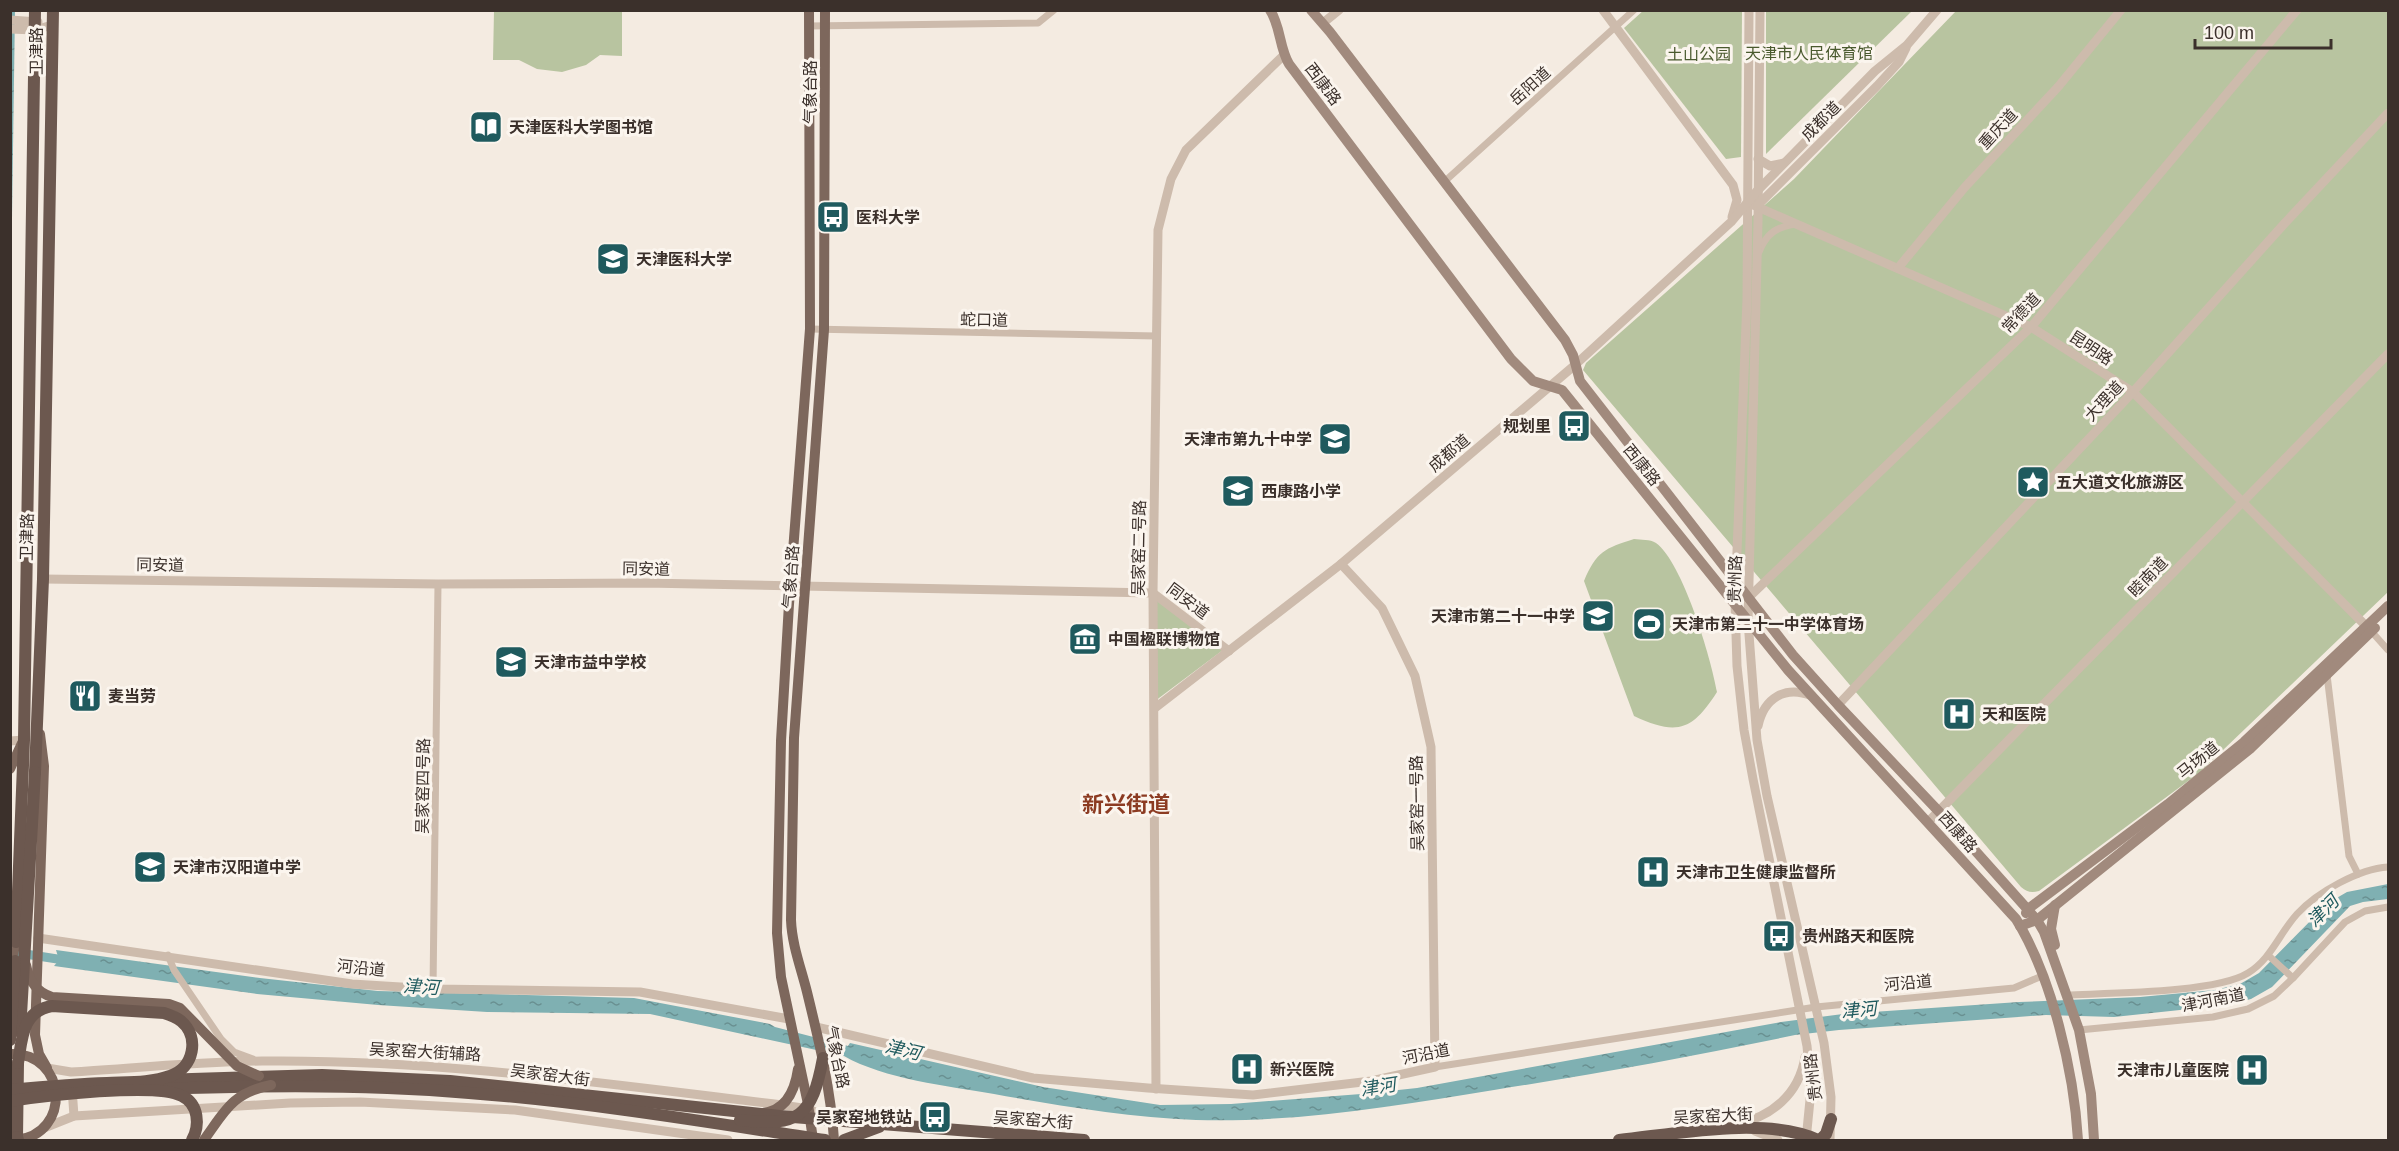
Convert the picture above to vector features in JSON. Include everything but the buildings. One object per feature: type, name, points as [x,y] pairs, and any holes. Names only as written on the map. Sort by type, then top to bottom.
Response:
[{"type":"highway","name":"卫津路","points":[[22,771],[38,710],[43,579],[52,10]]},
{"type":"highway","name":"卫津路","points":[[14,1059],[20,944],[35,21]]},
{"type":"highway","name":"卫津路","points":[[10,1040],[20,944]]},
{"type":"highway","points":[[17,1140],[14,1059],[27,1020],[45,1007],[107,1008],[164,1013],[180,1020],[189,1032],[192,1053],[184,1068],[151,1085]]},
{"type":"highway","points":[[691,1120],[724,1118],[781,1123],[806,1111],[823,1058]]},
{"type":"highway","name":"吴家窑大街","points":[[10,1101],[151,1085],[259,1076],[321,1075],[439,1080],[623,1105],[691,1120],[812,1139]]},
{"type":"highway","points":[[151,1085],[177,1094],[190,1102],[195,1112],[197,1125],[192,1140]]},
{"type":"highway","name":"吴家窑大街","points":[[10,1090],[151,1085],[400,1088],[623,1105],[747,1112],[806,1111],[833,1120],[1084,1140]]},
{"type":"highway","points":[[1813,1139],[1826,1134],[1832,1119]]},
{"type":"highway","points":[[844,1140],[868,1130],[892,1125]]},
{"type":"highway","name":"吴家窑大街","points":[[1619,1140],[1704,1130],[1794,1132],[1813,1139]]},
{"type":"main road","name":"气象台路","points":[[808,10],[810,330],[790,586],[782,741],[777,933],[781,977],[799,1060],[812,1139]]},
{"type":"main road","name":"气象台路","points":[[825,10],[824,330],[794,738],[791,920],[794,945],[823,1058],[834,1140]]},
{"type":"main road","name":"西康路","points":[[1270,10],[1277,26],[1284,55],[1512,360],[1533,381],[1552,385],[1566,394],[1736,602],[1748,621],[1788,670],[1929,821],[2020,926]]},
{"type":"main road","name":"西康路","points":[[1311,10],[1565,340],[1580,381],[1793,655],[1939,811],[2031,914]]},
{"type":"main road","name":"马场道","points":[[2031,914],[2056,903],[2243,755],[2327,675],[2388,606]]},
{"type":"main road","name":"马场道","points":[[2020,926],[2053,891],[2168,804],[2244,742],[2368,629],[2388,616]]},
{"type":"main road","points":[[35,1140],[51,1119],[56,1093],[39,1054],[34,1035],[44,766],[38,710]]},
{"type":"main road","points":[[1950,845],[1970,860],[2017,909],[2031,914],[2067,995],[2079,1030],[2091,1094],[2094,1140]]},
{"type":"main road","points":[[2008,889],[2028,899],[2038,898],[2053,891]]},
{"type":"main road","points":[[2056,903],[2051,929],[2067,995]]},
{"type":"main road","points":[[2020,926],[2042,976],[2061,1035],[2070,1073],[2078,1140]]},
{"type":"main road","points":[[10,966],[20,944]]},
{"type":"main road","points":[[20,944],[28,975],[33,985],[41,993],[56,998],[169,1004],[180,1008],[221,1052],[237,1065],[259,1076]]},
{"type":"main road","points":[[14,1059],[32,1058],[47,1068]]},
{"type":"main road","points":[[747,1112],[771,1112],[782,1105],[793,1089],[799,1060]]},
{"type":"main road","points":[[204,1140],[236,1099],[249,1090],[271,1085]]},
{"type":"main road","points":[[747,1112],[781,1123],[812,1139]]},
{"type":"main road","points":[[17,1140],[33,1136],[44,1128]]},
{"type":"street","points":[[808,26],[1038,23],[1054,10]]},
{"type":"street","points":[[1323,23],[1339,10]]},
{"type":"street","points":[[1603,10],[1732,185],[1737,200],[1731,222]]},
{"type":"street","name":"岳阳道","points":[[1444,182],[1634,10]]},
{"type":"street","name":"贵州路","points":[[1749,10],[1747,299],[1736,580],[1737,666],[1744,730],[1807,1046],[1813,1139]]},
{"type":"street","name":"贵州路","points":[[1760,10],[1758,254],[1748,621],[1757,740],[1767,796],[1824,1043],[1831,1097],[1830,1140]]},
{"type":"street","name":"成都道","points":[[1155,708],[1341,564],[1575,365],[1731,222],[1757,191],[1875,71],[1907,45],[1937,10]]},
{"type":"street","name":"重庆道","points":[[1898,268],[1965,187],[2058,87],[2121,10]]},
{"type":"street","name":"常德道","points":[[1736,602],[1749,597],[2031,327],[2297,10]]},
{"type":"street","points":[[14,25],[35,21],[52,25]]},
{"type":"street","name":"成都道","points":[[1758,205],[1877,86],[1899,62],[1907,45]]},
{"type":"street","name":"吴家窑二号路","points":[[1156,1089],[1153,593],[1158,230],[1171,179],[1186,150],[1284,55]]},
{"type":"street","name":"大理道","points":[[1838,705],[2133,392],[2284,224],[2388,113]]},
{"type":"street","points":[[1758,159],[1770,166],[1786,162]]},
{"type":"street","points":[[1747,204],[1758,205]]},
{"type":"street","name":"昆明路","points":[[1758,205],[2031,327],[2133,392],[2368,629]]},
{"type":"street","points":[[1758,254],[1763,240],[1773,231],[1782,226],[1799,224]]},
{"type":"street","name":"蛇口道","points":[[810,330],[1157,336]]},
{"type":"street","name":"睦南道","points":[[1929,821],[2388,354]]},
{"type":"street","name":"吴家窑一号路","points":[[1341,564],[1382,609],[1415,676],[1431,747],[1435,1066]]},
{"type":"street","name":"同安道","points":[[43,579],[438,584],[645,583],[1153,593],[1229,651]]},
{"type":"street","name":"吴家窑四号路","points":[[433,989],[438,584]]},
{"type":"street","points":[[2368,629],[2388,650]]},
{"type":"street","points":[[2327,675],[2349,856],[2358,874]]},
{"type":"street","points":[[1757,740],[1762,713],[1777,695],[1791,691],[1815,698]]},
{"type":"street","points":[[10,741],[24,740]]},
{"type":"street","points":[[2067,995],[2180,988],[2232,981],[2248,973],[2269,956],[2296,915],[2329,890],[2358,874],[2388,867]]},
{"type":"street","name":"津河南道","points":[[2079,1030],[2213,1017],[2248,1009],[2274,996],[2345,922],[2365,911],[2388,907]]},
{"type":"street","name":"河沿道","points":[[38,938],[168,955],[352,984],[433,989],[640,992],[790,1023]]},
{"type":"street","points":[[168,955],[184,986],[221,1039],[234,1052],[261,1061]]},
{"type":"street","points":[[2269,956],[2293,978]]},
{"type":"street","name":"河沿道","points":[[816,1029],[1034,1078],[1253,1095],[1371,1081],[1435,1066],[1816,1006],[2014,988],[2042,976]]},
{"type":"street","points":[[1704,1130],[1748,1121],[1764,1115],[1785,1101],[1794,1090],[1802,1073],[1807,1046]]},
{"type":"street","name":"吴家窑大街辅路","points":[[47,1068],[71,1072],[261,1061],[357,1063],[485,1070],[782,1105],[806,1111]]},
{"type":"street","points":[[71,1072],[74,1116]]},
{"type":"street","points":[[44,1128],[74,1116],[290,1102],[360,1102],[516,1110],[728,1140]]},
{"type":"street","points":[[1752,1130],[1778,1140]]},
{"type":"green space","name":"土山公园","points":[[1644,10],[1742,11],[1741,157],[1726,159],[1624,28]]},
{"type":"green space","name":"天津市人民体育馆","points":[[1766,10],[1912,11],[1766,154]]},
{"type":"green space","points":[[494,11],[622,11],[622,56],[600,55],[586,65],[562,72],[537,69],[519,60],[493,60]]},
{"type":"green space","name":"五大道文化旅游区","points":[[1956,11],[2388,11],[2388,592],[2199,773],[2039,891],[2034,892],[2021,887],[1583,370],[1586,363],[1794,179]]},
{"type":"green space","name":"天津市第二十一中学体育场","points":[[1634,539],[1656,543],[1676,570],[1694,612],[1714,677],[1717,692],[1700,715],[1682,726],[1662,726],[1634,716],[1584,581],[1597,557],[1616,545]]},
{"type":"green space","points":[[1150,590],[1227,647],[1151,704]]},
{"type":"water","points":[[15,10],[11,288],[10,11]]},
{"type":"water","name":"津河","points":[[2388,884],[2388,899],[2350,906],[2272,987],[2251,999],[2227,1005],[2114,1017],[2046,1015],[1795,1035],[1607,1071],[1420,1102],[1271,1119],[1196,1120],[1120,1114],[937,1085],[878,1071],[844,1056],[650,1014],[487,1012],[378,1005],[257,994],[54,966],[59,960],[56,950],[260,978],[378,991],[634,998],[770,1024],[848,1046],[850,1043],[1043,1087],[1160,1105],[1231,1104],[1417,1088],[1781,1022],[1843,1014],[2019,1002],[2140,997],[2215,990],[2240,984],[2259,973],[2328,903],[2347,892]]},
{"type":"waterway","points":[[19,953],[70,961]]},
{"type":"place","name":"天津医科大学图书馆","points":[[486,127]]},
{"type":"place","name":"医科大学","points":[[833,217]]},
{"type":"place","name":"天津医科大学","points":[[613,259]]},
{"type":"place","name":"规划里","points":[[1574,426]]},
{"type":"place","name":"天津市第九十中学","points":[[1335,439]]},
{"type":"place","name":"五大道文化旅游区","points":[[2033,482]]},
{"type":"place","name":"西康路小学","points":[[1238,491]]},
{"type":"place","name":"天津市第二十一中学","points":[[1598,616]]},
{"type":"place","name":"天津市第二十一中学体育场","points":[[1649,624]]},
{"type":"place","name":"中国楹联博物馆","points":[[1085,639]]},
{"type":"place","name":"天津市益中学校","points":[[511,662]]},
{"type":"place","name":"麦当劳","points":[[85,696]]},
{"type":"place","name":"天和医院","points":[[1959,714]]},
{"type":"place","name":"天津市汉阳道中学","points":[[150,867]]},
{"type":"place","name":"天津市卫生健康监督所","points":[[1653,872]]},
{"type":"place","name":"贵州路天和医院","points":[[1779,936]]},
{"type":"place","name":"新兴医院","points":[[1247,1069]]},
{"type":"place","name":"天津市儿童医院","points":[[2252,1070]]},
{"type":"place","name":"吴家窑地铁站","points":[[935,1117]]},
{"type":"district","name":"新兴街道","points":[[1126,804]]}]
